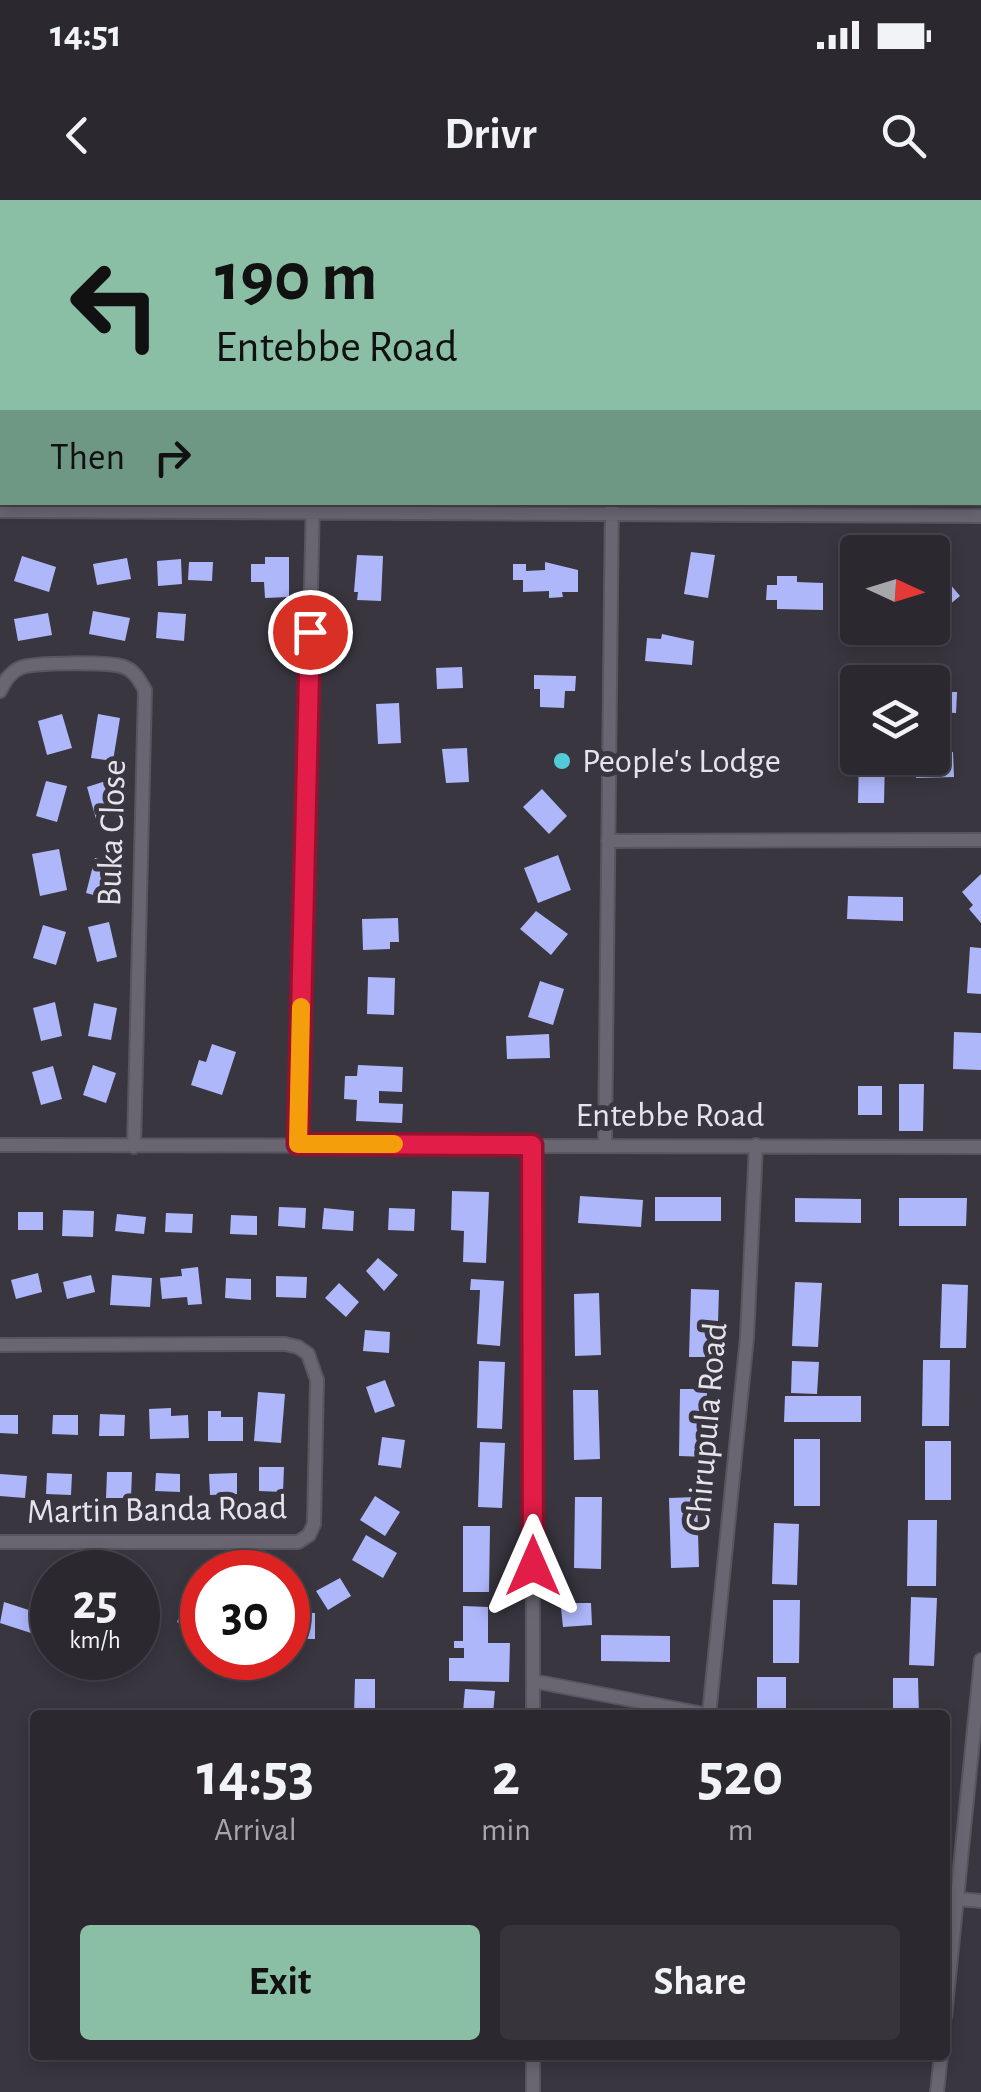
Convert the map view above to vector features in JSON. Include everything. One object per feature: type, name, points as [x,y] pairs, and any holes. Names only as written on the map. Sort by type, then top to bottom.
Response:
[{"type":"street","points":[[298,1144],[312,508]]},
{"type":"street","points":[[605,1145],[612,508]]},
{"type":"street","points":[[0,511],[612,508],[981,516]]},
{"type":"street","name":"Buka Close","points":[[0,691],[4,681],[20,668],[40,664],[122,666],[136,674],[144,690],[134,1146]]},
{"type":"street","points":[[608,841],[981,840]]},
{"type":"street","name":"Entebbe Road","points":[[0,1145],[756,1144],[981,1148]]},
{"type":"street","name":"Chirupula Road","points":[[710,1710],[747,1337],[756,1144]]},
{"type":"street","points":[[532,1145],[534,1710]]},
{"type":"street","name":"Martin Banda Road","points":[[0,1345],[285,1344],[298,1346],[308,1354],[317,1380],[314,1524],[309,1536],[298,1542],[0,1542]]},
{"type":"street","points":[[950,1968],[981,1660]]},
{"type":"street","points":[[534,1681],[683,1710]]},
{"type":"street","points":[[957,1899],[981,1902]]},
{"type":"street","points":[[533,2060],[533,2092]]},
{"type":"street","points":[[938,2092],[941,2060]]},
{"type":"building","points":[[691,552],[715,555],[708,598],[684,594]]},
{"type":"building","points":[[357,555],[383,556],[381,601],[357,600]]},
{"type":"building","points":[[22,556],[56,567],[49,592],[14,581]]},
{"type":"building","points":[[265,557],[289,557],[289,597],[265,598],[264,582],[251,582],[251,564],[265,564]]},
{"type":"building","points":[[127,558],[131,579],[97,585],[93,564]]},
{"type":"building","points":[[181,559],[182,584],[158,586],[157,561]]},
{"type":"building","points":[[189,562],[213,562],[212,581],[188,580]]},
{"type":"building","points":[[545,562],[578,570],[578,592],[562,592],[563,597],[549,598],[549,591],[523,592],[523,580],[513,580],[513,564],[526,564],[526,571],[545,570]]},
{"type":"building","points":[[777,576],[797,576],[797,582],[823,583],[823,610],[777,609],[777,600],[766,600],[767,585],[777,585]]},
{"type":"building","points":[[950,584],[960,596],[950,604]]},
{"type":"building","points":[[93,611],[130,618],[125,641],[89,634]]},
{"type":"building","points":[[158,612],[186,614],[184,641],[156,638]]},
{"type":"building","points":[[48,613],[52,635],[18,641],[14,619]]},
{"type":"building","points":[[662,634],[694,641],[692,665],[645,661],[647,638],[661,639]]},
{"type":"building","points":[[462,667],[463,688],[437,689],[436,668]]},
{"type":"building","points":[[534,675],[576,676],[575,691],[565,691],[564,708],[540,707],[540,689],[534,689]]},
{"type":"building","points":[[950,692],[957,692],[956,713],[950,713]]},
{"type":"building","points":[[399,703],[401,743],[378,744],[376,704]]},
{"type":"building","points":[[62,714],[72,748],[47,755],[38,721]]},
{"type":"building","points":[[98,714],[120,718],[113,761],[91,758]]},
{"type":"building","points":[[467,748],[469,782],[446,783],[442,749]]},
{"type":"building","points":[[953,752],[954,777],[916,778],[916,775],[950,775]]},
{"type":"building","points":[[859,775],[885,775],[884,803],[858,803]]},
{"type":"building","points":[[109,780],[118,812],[96,819],[87,787]]},
{"type":"building","points":[[46,781],[67,786],[57,822],[36,816]]},
{"type":"building","points":[[542,789],[567,816],[549,834],[523,807]]},
{"type":"building","points":[[59,849],[67,890],[40,896],[32,854]]},
{"type":"building","points":[[558,855],[571,890],[538,903],[524,868]]},
{"type":"building","points":[[95,858],[117,864],[109,899],[86,893]]},
{"type":"building","points":[[981,874],[981,923],[962,892]]},
{"type":"building","points":[[848,896],[903,897],[903,921],[847,919]]},
{"type":"building","points":[[536,911],[568,934],[551,955],[520,929]]},
{"type":"building","points":[[398,918],[399,942],[390,942],[390,949],[363,950],[362,919]]},
{"type":"building","points":[[109,922],[117,957],[97,962],[88,927]]},
{"type":"building","points":[[43,925],[66,932],[56,965],[33,958]]},
{"type":"building","points":[[970,947],[981,948],[981,994],[967,993]]},
{"type":"building","points":[[368,977],[395,978],[394,1015],[367,1014]]},
{"type":"building","points":[[540,981],[564,989],[553,1025],[528,1017]]},
{"type":"building","points":[[55,1002],[62,1036],[41,1041],[33,1008]]},
{"type":"building","points":[[94,1003],[117,1008],[111,1040],[88,1036]]},
{"type":"building","points":[[954,1032],[981,1033],[981,1070],[953,1069]]},
{"type":"building","points":[[549,1034],[550,1058],[507,1059],[506,1036]]},
{"type":"building","points":[[212,1044],[236,1052],[222,1095],[191,1085],[199,1060],[206,1062]]},
{"type":"building","points":[[93,1065],[116,1073],[106,1103],[83,1095]]},
{"type":"building","points":[[358,1065],[403,1067],[402,1092],[379,1091],[379,1103],[403,1104],[402,1123],[356,1121],[357,1100],[344,1099],[345,1076],[357,1076]]},
{"type":"building","points":[[53,1066],[62,1099],[41,1105],[32,1072]]},
{"type":"building","points":[[899,1084],[924,1084],[923,1131],[899,1131]]},
{"type":"building","points":[[858,1086],[882,1086],[882,1115],[858,1115]]},
{"type":"building","points":[[452,1191],[489,1192],[486,1263],[463,1262],[464,1231],[451,1230]]},
{"type":"building","points":[[580,1196],[643,1200],[641,1227],[578,1223]]},
{"type":"building","points":[[655,1197],[721,1197],[721,1221],[655,1221]]},
{"type":"building","points":[[795,1198],[861,1199],[861,1223],[795,1222]]},
{"type":"building","points":[[899,1198],[967,1198],[966,1226],[899,1226]]},
{"type":"building","points":[[279,1207],[306,1208],[305,1228],[278,1226]]},
{"type":"building","points":[[324,1208],[354,1211],[353,1231],[322,1229]]},
{"type":"building","points":[[389,1208],[415,1209],[414,1231],[388,1230]]},
{"type":"building","points":[[63,1210],[94,1211],[93,1237],[62,1236]]},
{"type":"building","points":[[18,1212],[43,1212],[43,1230],[18,1230]]},
{"type":"building","points":[[166,1213],[193,1214],[192,1233],[165,1232]]},
{"type":"building","points":[[117,1214],[146,1217],[144,1234],[115,1231]]},
{"type":"building","points":[[231,1215],[257,1216],[257,1235],[230,1234]]},
{"type":"building","points":[[378,1258],[398,1275],[384,1291],[366,1271]]},
{"type":"building","points":[[198,1267],[202,1304],[188,1305],[187,1297],[162,1299],[160,1278],[182,1276],[181,1269]]},
{"type":"building","points":[[38,1273],[42,1292],[16,1299],[11,1280]]},
{"type":"building","points":[[91,1275],[95,1292],[67,1299],[63,1282]]},
{"type":"building","points":[[112,1275],[152,1278],[150,1307],[110,1305]]},
{"type":"building","points":[[276,1276],[307,1277],[306,1298],[276,1297]]},
{"type":"building","points":[[226,1278],[251,1279],[251,1300],[225,1298]]},
{"type":"building","points":[[471,1279],[504,1281],[500,1346],[477,1344],[480,1290],[470,1290]]},
{"type":"building","points":[[795,1282],[822,1283],[818,1347],[792,1346]]},
{"type":"building","points":[[339,1283],[359,1302],[346,1317],[325,1298]]},
{"type":"building","points":[[942,1284],[968,1285],[966,1348],[940,1348]]},
{"type":"building","points":[[691,1289],[719,1290],[717,1357],[689,1357]]},
{"type":"building","points":[[599,1293],[601,1355],[575,1356],[574,1294]]},
{"type":"building","points":[[365,1330],[390,1332],[389,1353],[363,1351]]},
{"type":"building","points":[[923,1360],[950,1360],[949,1426],[922,1426]]},
{"type":"building","points":[[479,1361],[505,1362],[502,1429],[477,1428]]},
{"type":"building","points":[[792,1361],[819,1362],[817,1394],[791,1393]]},
{"type":"building","points":[[385,1380],[395,1406],[375,1413],[366,1387]]},
{"type":"building","points":[[680,1389],[707,1389],[706,1457],[679,1456]]},
{"type":"building","points":[[573,1390],[598,1390],[600,1459],[574,1460]]},
{"type":"building","points":[[258,1392],[285,1394],[281,1443],[254,1441]]},
{"type":"building","points":[[785,1396],[861,1396],[861,1422],[784,1422]]},
{"type":"building","points":[[171,1408],[171,1416],[188,1415],[189,1438],[150,1439],[149,1409]]},
{"type":"building","points":[[208,1411],[221,1411],[221,1417],[243,1417],[243,1441],[208,1441]]},
{"type":"building","points":[[100,1414],[125,1415],[124,1436],[99,1436]]},
{"type":"building","points":[[0,1415],[18,1415],[18,1434],[0,1433]]},
{"type":"building","points":[[53,1415],[78,1415],[78,1435],[52,1434]]},
{"type":"building","points":[[382,1437],[405,1440],[401,1468],[378,1465]]},
{"type":"building","points":[[794,1439],[820,1439],[820,1506],[794,1506]]},
{"type":"building","points":[[925,1441],[951,1441],[951,1500],[925,1500]]},
{"type":"building","points":[[480,1442],[505,1443],[502,1508],[478,1507]]},
{"type":"building","points":[[259,1467],[284,1467],[283,1492],[259,1491]]},
{"type":"building","points":[[107,1472],[132,1472],[131,1498],[106,1498]]},
{"type":"building","points":[[47,1473],[72,1474],[71,1495],[46,1494]]},
{"type":"building","points":[[156,1473],[180,1474],[180,1492],[155,1491]]},
{"type":"building","points":[[237,1473],[237,1494],[210,1495],[209,1474]]},
{"type":"building","points":[[0,1474],[27,1476],[25,1498],[0,1496]]},
{"type":"building","points":[[375,1496],[400,1512],[385,1536],[360,1520]]},
{"type":"building","points":[[575,1497],[602,1497],[601,1569],[574,1568]]},
{"type":"building","points":[[697,1497],[699,1567],[671,1568],[669,1498]]},
{"type":"building","points":[[908,1520],[937,1520],[936,1586],[907,1586]]},
{"type":"building","points":[[774,1523],[799,1524],[797,1585],[772,1584]]},
{"type":"building","points":[[463,1526],[490,1526],[489,1592],[463,1592]]},
{"type":"building","points":[[366,1535],[397,1553],[383,1578],[352,1560]]},
{"type":"building","points":[[340,1578],[351,1596],[328,1610],[316,1591]]},
{"type":"building","points":[[911,1597],[937,1598],[934,1666],[909,1665]]},
{"type":"building","points":[[773,1600],[800,1600],[799,1663],[773,1663]]},
{"type":"building","points":[[4,1602],[30,1610],[30,1633],[0,1623]]},
{"type":"building","points":[[573,1603],[591,1603],[592,1625],[563,1627],[561,1608],[574,1607]]},
{"type":"building","points":[[463,1606],[488,1607],[488,1643],[510,1643],[509,1682],[449,1681],[449,1658],[464,1658],[464,1648],[454,1648],[454,1641],[463,1641]]},
{"type":"building","points":[[310,1613],[315,1613],[315,1639],[310,1639]]},
{"type":"building","points":[[601,1635],[670,1636],[670,1662],[601,1661]]},
{"type":"building","points":[[757,1677],[786,1677],[786,1710],[757,1710]]},
{"type":"building","points":[[893,1678],[918,1678],[919,1710],[893,1710]]},
{"type":"building","points":[[355,1679],[375,1679],[375,1710],[354,1710]]},
{"type":"building","points":[[465,1689],[495,1691],[493,1710],[463,1710]]},
{"type":"slow traffic","points":[[301,1007],[298,1144],[394,1144]]},
{"type":"place","name":"People's Lodge","points":[[562,761]]},
{"type":"route","points":[[310,632],[298,1144],[532,1145],[533,1566]]}]
